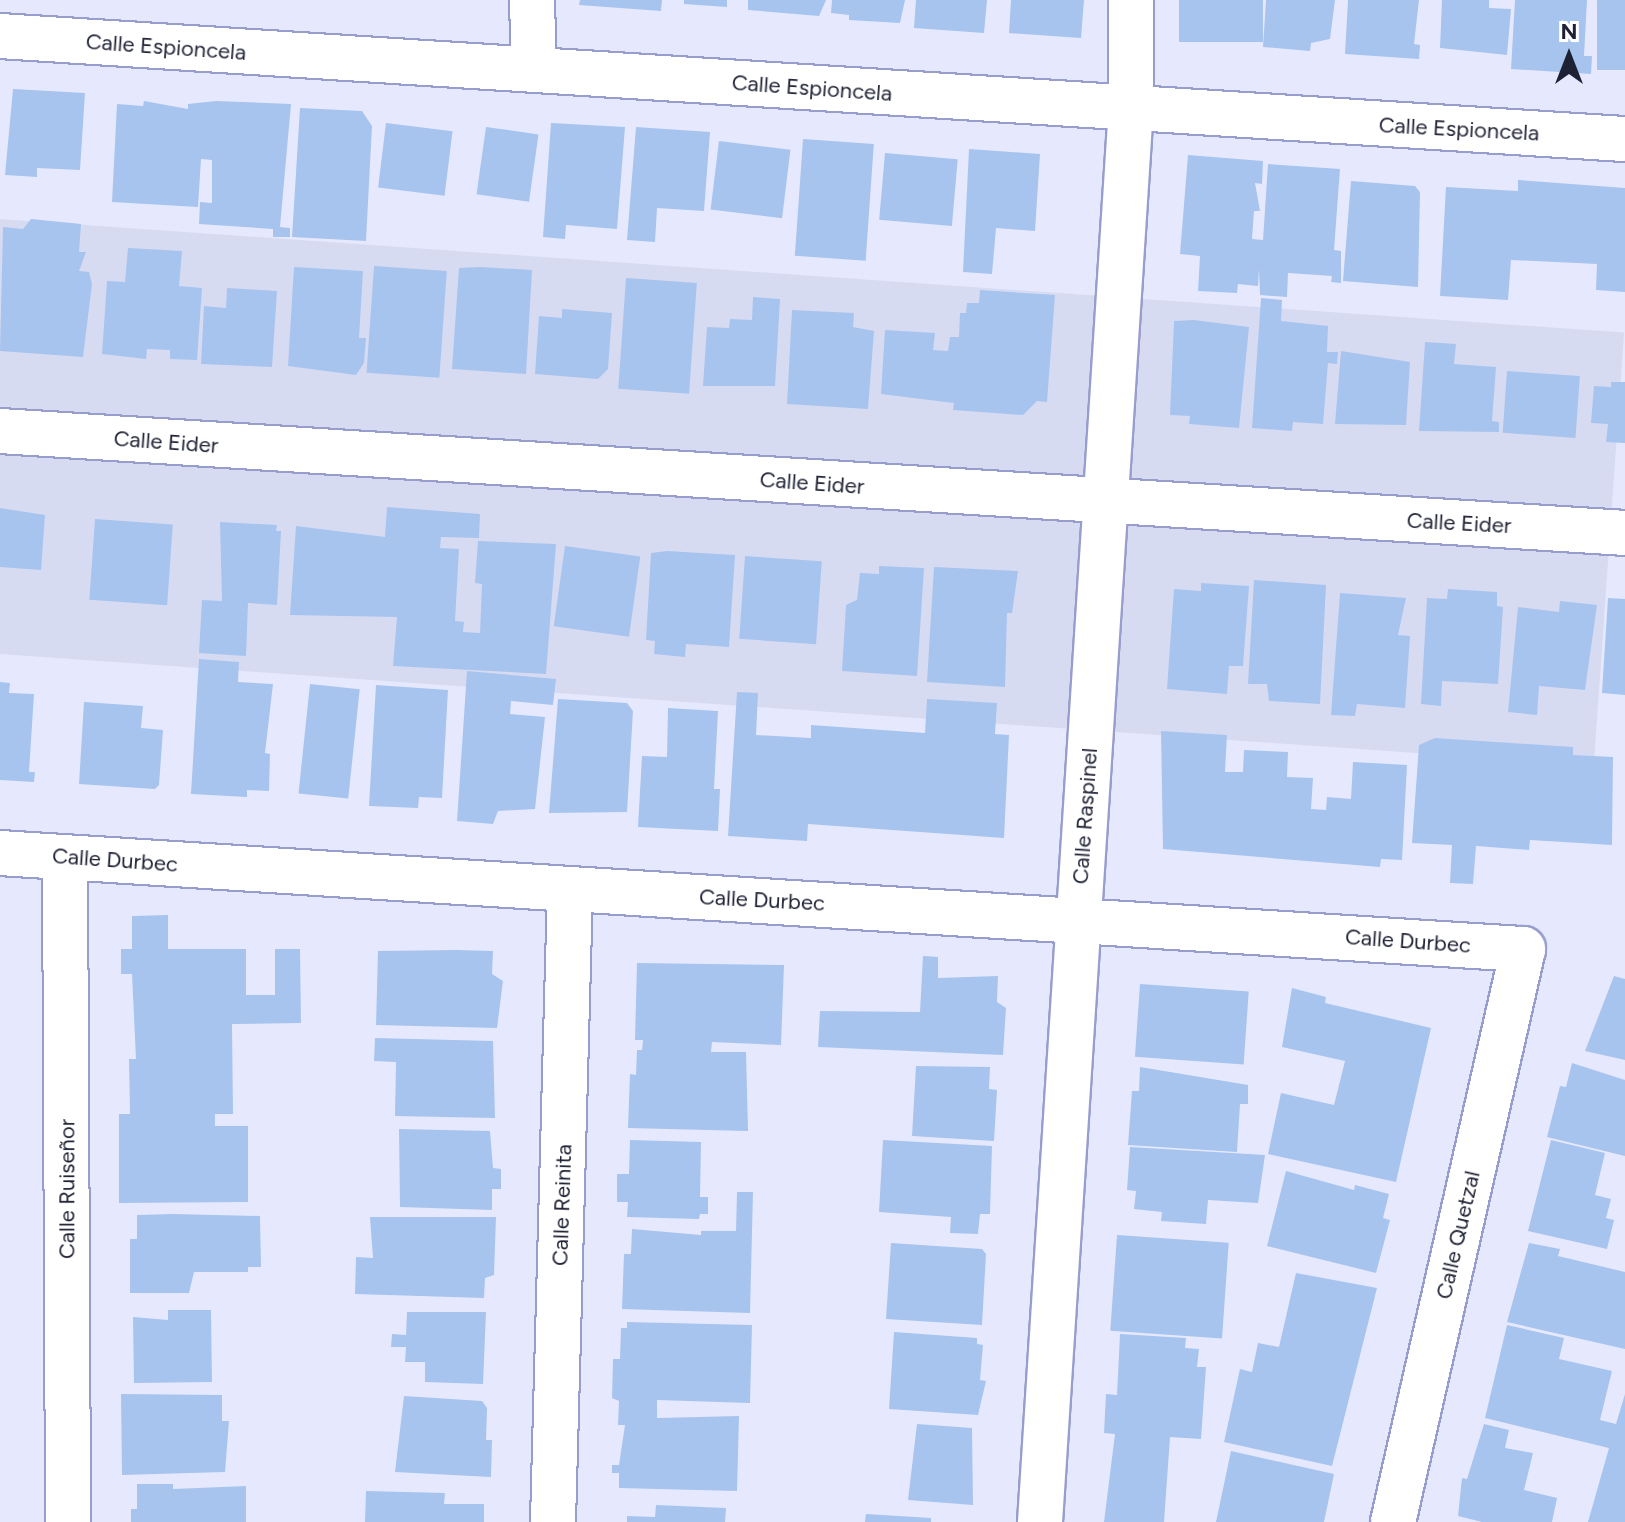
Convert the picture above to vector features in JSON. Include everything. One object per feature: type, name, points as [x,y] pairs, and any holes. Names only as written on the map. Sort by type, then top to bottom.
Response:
[{"type":"street","points":[[532,0],[534,70]]},
{"type":"street","name":"Calle Raspinel","points":[[1040,1522],[1131,109],[1131,0]]},
{"type":"street","name":"Calle Espioncela","points":[[0,36],[1625,139]]},
{"type":"street","name":"Calle Eider","points":[[0,431],[1625,533]]},
{"type":"street","name":"Calle Durbec","points":[[0,853],[1523,949]]},
{"type":"street","name":"Calle Ruiseñor","points":[[65,857],[68,1522]]},
{"type":"street","name":"Calle Reinita","points":[[553,1522],[570,889]]},
{"type":"street","name":"Calle Quetzal","points":[[1393,1522],[1523,949]]},
{"type":"shaded area","points":[[0,219],[1624,333],[1594,766],[0,654]]},
{"type":"building","points":[[580,0],[662,0],[661,11],[579,5]]},
{"type":"building","points":[[684,0],[727,0],[727,7],[684,4]]},
{"type":"building","points":[[748,0],[826,0],[819,16],[748,10]]},
{"type":"building","points":[[832,0],[905,0],[900,23],[849,20],[849,15],[831,13]]},
{"type":"building","points":[[916,0],[987,0],[984,33],[914,28]]},
{"type":"building","points":[[1011,0],[1084,0],[1081,38],[1009,33]]},
{"type":"building","points":[[1179,0],[1263,0],[1263,42],[1179,42]]},
{"type":"building","points":[[1266,0],[1335,0],[1330,39],[1311,43],[1310,51],[1263,47]]},
{"type":"building","points":[[1348,0],[1419,0],[1414,44],[1420,45],[1419,59],[1345,54]]},
{"type":"building","points":[[1442,0],[1489,0],[1489,8],[1511,9],[1507,55],[1440,48]]},
{"type":"building","points":[[1515,0],[1587,0],[1584,56],[1592,56],[1591,74],[1511,69]]},
{"type":"building","points":[[1597,0],[1625,0],[1625,70],[1597,70]]},
{"type":"building","points":[[13,89],[85,93],[80,170],[37,168],[37,177],[5,175]]},
{"type":"building","points":[[144,101],[188,109],[188,104],[216,101],[291,104],[280,227],[290,228],[290,237],[273,237],[273,229],[199,224],[200,202],[212,203],[212,160],[201,159],[198,207],[112,202],[117,104],[143,106]]},
{"type":"building","points":[[300,108],[362,111],[372,126],[366,241],[292,237]]},
{"type":"building","points":[[386,123],[453,131],[445,196],[378,188]]},
{"type":"building","points":[[551,123],[625,127],[617,229],[566,225],[565,239],[543,237]]},
{"type":"building","points":[[486,127],[538,134],[529,202],[477,194]]},
{"type":"building","points":[[636,127],[710,132],[704,211],[657,208],[655,242],[627,240]]},
{"type":"building","points":[[803,139],[874,144],[866,261],[795,256]]},
{"type":"building","points":[[719,141],[790,150],[782,218],[711,209]]},
{"type":"building","points":[[969,149],[1040,154],[1035,231],[996,228],[992,274],[963,272]]},
{"type":"building","points":[[885,153],[958,159],[952,226],[879,220]]},
{"type":"building","points":[[1188,155],[1263,161],[1262,184],[1255,183],[1260,211],[1254,211],[1252,239],[1263,240],[1268,164],[1340,169],[1334,250],[1341,251],[1341,283],[1331,282],[1332,276],[1288,273],[1287,297],[1260,295],[1259,269],[1258,286],[1238,284],[1237,293],[1198,291],[1200,256],[1180,254]]},
{"type":"building","points":[[1518,180],[1625,188],[1625,292],[1596,290],[1597,264],[1511,260],[1508,300],[1440,296],[1446,187],[1518,191]]},
{"type":"building","points":[[1351,181],[1415,186],[1420,192],[1418,287],[1343,281]]},
{"type":"building","points":[[31,219],[81,224],[79,252],[86,252],[79,271],[89,272],[92,284],[83,357],[0,351],[3,227],[23,229]]},
{"type":"building","points":[[128,248],[182,251],[179,286],[202,288],[197,360],[170,359],[170,350],[147,349],[146,359],[102,354],[107,281],[125,282]]},
{"type":"building","points":[[374,266],[447,271],[439,378],[367,373]]},
{"type":"building","points":[[294,267],[363,271],[359,338],[366,338],[364,363],[356,375],[288,366]]},
{"type":"building","points":[[459,268],[532,270],[526,374],[452,369]]},
{"type":"building","points":[[626,278],[697,283],[689,394],[618,389]]},
{"type":"building","points":[[227,288],[277,291],[272,367],[201,364],[204,306],[226,308]]},
{"type":"building","points":[[980,290],[1055,295],[1047,402],[1037,401],[1023,415],[953,410],[954,403],[881,394],[885,330],[935,333],[933,350],[948,351],[950,337],[959,337],[960,313],[966,313],[967,303],[979,303]]},
{"type":"building","points":[[753,297],[780,299],[775,386],[703,386],[707,327],[729,328],[730,319],[752,320]]},
{"type":"building","points":[[1261,298],[1282,300],[1281,321],[1328,326],[1327,352],[1338,352],[1337,364],[1328,363],[1323,424],[1293,422],[1292,431],[1252,428]]},
{"type":"building","points":[[562,309],[612,313],[608,369],[598,379],[535,374],[539,316],[562,318]]},
{"type":"building","points":[[792,310],[854,313],[853,327],[874,331],[868,409],[787,404]]},
{"type":"building","points":[[1194,320],[1249,327],[1239,428],[1189,424],[1190,416],[1170,415],[1174,321]]},
{"type":"building","points":[[1425,342],[1456,344],[1454,364],[1496,367],[1492,421],[1499,422],[1499,432],[1419,431]]},
{"type":"building","points":[[1341,351],[1410,362],[1406,425],[1335,424]]},
{"type":"building","points":[[1507,371],[1580,376],[1575,438],[1503,433]]},
{"type":"building","points":[[1611,382],[1625,382],[1625,443],[1606,442],[1608,424],[1591,423],[1594,386],[1611,387]]},
{"type":"building","points":[[387,507],[480,514],[479,538],[441,537],[440,548],[459,549],[455,621],[464,622],[463,632],[480,633],[482,584],[475,583],[478,541],[556,544],[546,674],[393,666],[397,617],[290,615],[296,526],[385,537]]},
{"type":"building","points":[[0,508],[45,515],[41,570],[0,567]]},
{"type":"building","points":[[95,519],[173,524],[167,605],[89,600]]},
{"type":"building","points":[[220,522],[277,525],[276,531],[281,531],[277,605],[248,603],[246,656],[199,653],[202,600],[222,601]]},
{"type":"building","points":[[565,546],[640,557],[629,637],[554,626]]},
{"type":"building","points":[[651,553],[735,555],[729,647],[686,644],[685,657],[654,654],[655,641],[646,640]]},
{"type":"building","points":[[745,556],[822,561],[816,644],[739,639]]},
{"type":"building","points":[[879,566],[924,568],[917,676],[842,671],[846,605],[857,600],[860,573],[879,574]]},
{"type":"building","points":[[934,567],[1018,571],[1012,613],[1007,613],[1005,687],[927,682]]},
{"type":"building","points":[[1254,580],[1326,585],[1320,704],[1269,701],[1267,684],[1248,684]]},
{"type":"building","points":[[1201,583],[1249,586],[1243,666],[1229,666],[1227,694],[1167,689],[1174,589],[1201,591]]},
{"type":"building","points":[[1448,589],[1497,592],[1497,606],[1503,607],[1498,684],[1442,681],[1441,706],[1421,704],[1427,598],[1447,599]]},
{"type":"building","points":[[1340,593],[1406,598],[1398,635],[1410,636],[1405,708],[1357,704],[1355,716],[1331,715]]},
{"type":"building","points":[[1608,598],[1625,599],[1625,695],[1602,693]]},
{"type":"building","points":[[1560,601],[1597,605],[1585,690],[1539,686],[1537,715],[1508,712],[1518,607],[1559,612]]},
{"type":"building","points":[[199,659],[239,662],[238,682],[273,684],[265,753],[270,754],[269,791],[247,790],[247,797],[191,794]]},
{"type":"building","points":[[467,671],[556,679],[553,705],[511,701],[510,714],[545,717],[535,809],[498,811],[493,824],[457,821]]},
{"type":"building","points":[[0,682],[10,683],[9,693],[34,694],[29,772],[35,772],[34,782],[0,780]]},
{"type":"building","points":[[310,684],[360,689],[348,799],[299,793]]},
{"type":"building","points":[[376,685],[448,690],[442,798],[419,797],[418,808],[369,806]]},
{"type":"building","points":[[737,692],[758,693],[756,735],[811,738],[811,725],[925,733],[927,699],[997,703],[995,734],[1009,735],[1004,838],[808,824],[807,841],[728,836]]},
{"type":"building","points":[[558,699],[627,703],[633,711],[627,812],[549,813]]},
{"type":"building","points":[[84,702],[143,706],[141,728],[163,730],[159,785],[155,789],[79,784]]},
{"type":"building","points":[[668,708],[718,711],[714,789],[720,789],[718,831],[638,827],[642,756],[667,757]]},
{"type":"building","points":[[1161,731],[1227,735],[1225,772],[1243,772],[1244,750],[1288,752],[1287,777],[1313,778],[1311,809],[1326,810],[1327,797],[1351,799],[1353,762],[1407,765],[1402,860],[1381,859],[1380,867],[1163,849]]},
{"type":"building","points":[[1435,738],[1573,747],[1573,755],[1613,757],[1612,845],[1530,840],[1529,850],[1476,846],[1473,884],[1450,883],[1452,845],[1412,843],[1419,745]]},
{"type":"building","points":[[168,915],[168,949],[246,949],[246,995],[275,995],[275,949],[300,949],[301,1023],[232,1024],[233,1114],[215,1114],[215,1126],[248,1126],[248,1202],[119,1203],[119,1114],[130,1114],[129,1059],[136,1059],[132,974],[121,974],[121,949],[132,949],[132,916]]},
{"type":"building","points":[[378,951],[493,951],[492,974],[503,981],[497,1028],[376,1025]]},
{"type":"building","points":[[923,956],[938,957],[938,978],[998,976],[997,1002],[1006,1008],[1003,1055],[818,1047],[820,1011],[920,1012]]},
{"type":"building","points":[[637,963],[784,965],[781,1045],[712,1042],[711,1052],[746,1052],[748,1131],[628,1128],[630,1074],[636,1075],[637,1050],[642,1050],[643,1040],[635,1040]]},
{"type":"building","points":[[1614,976],[1625,979],[1625,1060],[1585,1051]]},
{"type":"building","points":[[1140,984],[1249,992],[1244,1064],[1135,1057]]},
{"type":"building","points":[[1292,988],[1326,997],[1325,1003],[1431,1028],[1396,1182],[1268,1154],[1281,1093],[1334,1105],[1345,1061],[1282,1047]]},
{"type":"building","points":[[375,1038],[493,1041],[495,1118],[395,1116],[396,1062],[374,1061]]},
{"type":"building","points":[[1572,1063],[1625,1080],[1625,1156],[1547,1137],[1560,1086],[1566,1087]]},
{"type":"building","points":[[916,1066],[990,1067],[989,1089],[997,1090],[994,1141],[912,1136]]},
{"type":"building","points":[[1140,1067],[1248,1085],[1248,1104],[1240,1104],[1237,1152],[1128,1145],[1132,1091],[1139,1091]]},
{"type":"building","points":[[399,1129],[490,1131],[493,1168],[501,1169],[501,1189],[492,1189],[492,1210],[400,1207]]},
{"type":"building","points":[[630,1140],[701,1142],[700,1197],[708,1197],[708,1214],[700,1214],[699,1219],[627,1217],[628,1202],[617,1202],[617,1174],[629,1174]]},
{"type":"building","points":[[883,1140],[992,1146],[990,1214],[980,1214],[978,1234],[950,1233],[951,1217],[879,1212]]},
{"type":"building","points":[[1551,1140],[1605,1153],[1595,1195],[1611,1199],[1606,1218],[1614,1220],[1607,1249],[1528,1231]]},
{"type":"building","points":[[1130,1147],[1265,1155],[1258,1203],[1208,1200],[1206,1224],[1161,1221],[1162,1212],[1134,1209],[1136,1191],[1127,1190]]},
{"type":"building","points":[[1286,1171],[1354,1190],[1355,1185],[1389,1194],[1383,1218],[1390,1220],[1376,1273],[1267,1246]]},
{"type":"building","points":[[737,1192],[753,1192],[750,1313],[622,1309],[624,1254],[631,1254],[632,1229],[701,1235],[701,1231],[736,1231]]},
{"type":"building","points":[[137,1215],[260,1216],[261,1267],[248,1267],[248,1272],[194,1272],[189,1293],[130,1293],[130,1239],[137,1239]]},
{"type":"building","points":[[370,1217],[496,1217],[494,1275],[485,1278],[484,1298],[355,1294],[356,1257],[373,1258]]},
{"type":"building","points":[[1117,1235],[1229,1243],[1222,1339],[1110,1331]]},
{"type":"building","points":[[891,1243],[982,1249],[986,1254],[982,1325],[886,1319]]},
{"type":"building","points":[[1529,1243],[1560,1249],[1558,1256],[1625,1272],[1625,1349],[1507,1322]]},
{"type":"building","points":[[1296,1273],[1377,1288],[1332,1466],[1224,1442],[1240,1369],[1252,1372],[1258,1343],[1279,1347]]},
{"type":"building","points":[[168,1310],[211,1310],[212,1382],[134,1383],[133,1317],[168,1320]]},
{"type":"building","points":[[407,1312],[486,1312],[483,1384],[425,1382],[425,1362],[405,1362],[406,1347],[391,1347],[392,1334],[406,1335]]},
{"type":"building","points":[[627,1322],[752,1325],[750,1403],[657,1400],[657,1418],[739,1416],[737,1491],[619,1488],[619,1473],[612,1473],[612,1465],[619,1465],[625,1425],[618,1425],[619,1401],[612,1398],[613,1359],[620,1359],[621,1328],[627,1328]]},
{"type":"building","points":[[1507,1325],[1564,1338],[1559,1359],[1612,1371],[1600,1420],[1616,1424],[1625,1394],[1625,1522],[1588,1522],[1609,1448],[1485,1418]]},
{"type":"building","points":[[894,1332],[977,1338],[977,1344],[983,1345],[980,1380],[986,1381],[978,1415],[889,1409]]},
{"type":"building","points":[[1120,1334],[1186,1338],[1185,1348],[1199,1349],[1197,1367],[1206,1367],[1201,1439],[1170,1437],[1164,1522],[1104,1522],[1115,1434],[1104,1433],[1106,1394],[1117,1395]]},
{"type":"building","points":[[121,1394],[222,1395],[222,1421],[229,1421],[225,1472],[122,1475]]},
{"type":"building","points":[[404,1396],[482,1401],[487,1408],[486,1440],[492,1440],[491,1477],[395,1472]]},
{"type":"building","points":[[917,1424],[972,1428],[973,1505],[908,1500]]},
{"type":"building","points":[[1484,1424],[1509,1430],[1505,1448],[1533,1453],[1524,1490],[1557,1498],[1552,1522],[1482,1522],[1458,1516],[1462,1478],[1467,1479]]},
{"type":"building","points":[[1231,1451],[1334,1474],[1324,1522],[1216,1522]]},
{"type":"building","points":[[137,1484],[173,1484],[173,1489],[246,1486],[246,1522],[131,1522],[131,1509],[137,1509]]},
{"type":"building","points":[[366,1491],[445,1493],[444,1504],[484,1504],[484,1522],[365,1522]]},
{"type":"building","points":[[656,1505],[726,1508],[725,1522],[627,1522],[627,1516],[655,1517]]},
{"type":"building","points":[[866,1514],[931,1518],[931,1522],[865,1522]]}]
